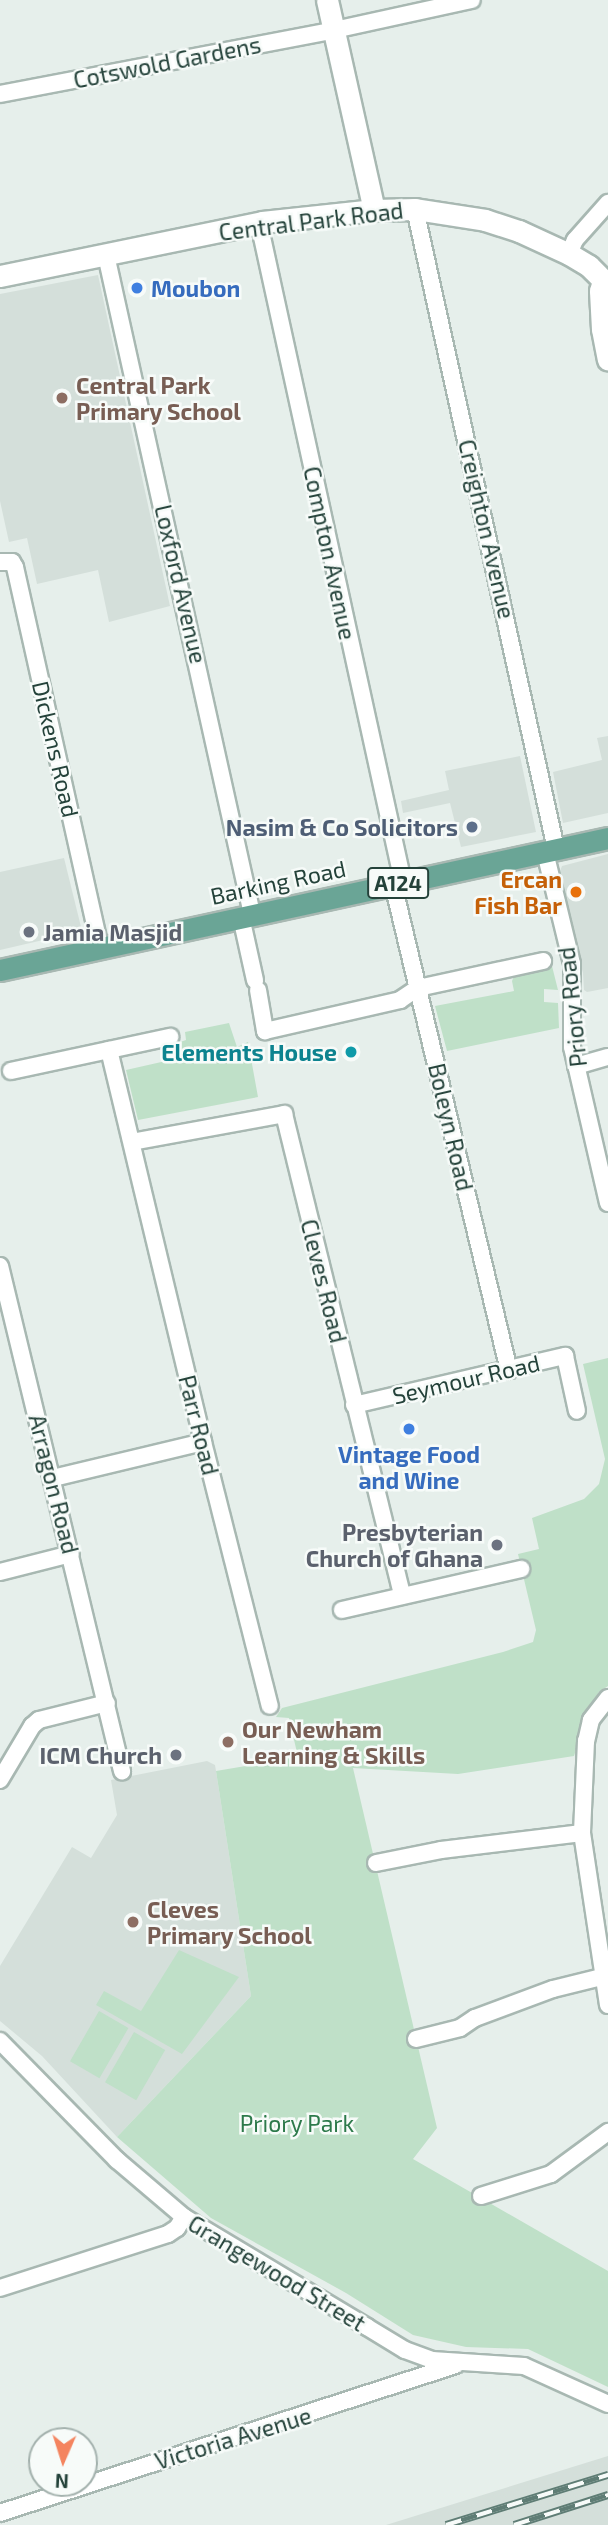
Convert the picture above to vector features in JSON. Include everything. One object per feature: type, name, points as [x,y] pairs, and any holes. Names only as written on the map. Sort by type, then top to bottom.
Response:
[{"type":"main road","points":[[327,0],[374,209]]},
{"type":"main road","name":"Central Park Road","points":[[0,276],[262,222],[374,209],[415,209],[485,220],[569,254],[589,266],[606,283]]},
{"type":"main road","points":[[606,283],[600,291],[602,329],[608,359]]},
{"type":"main road","name":"Barking Road","points":[[0,971],[608,838]]},
{"type":"street","name":"Cotswold Gardens","points":[[0,94],[334,30],[472,0]]},
{"type":"street","points":[[569,254],[575,240],[608,203]]},
{"type":"street","name":"Creighton Avenue","points":[[415,209],[550,851]]},
{"type":"street","name":"Compton Avenue","points":[[262,222],[264,246],[398,883]]},
{"type":"street","name":"Loxford Avenue","points":[[106,255],[246,916],[265,1031],[400,1000],[418,988]]},
{"type":"street","name":"Dickens Road","points":[[0,562],[12,562],[15,567],[100,948]]},
{"type":"street","name":"Priory Road","points":[[550,851],[572,964],[572,1047],[608,1203]]},
{"type":"street","name":"Boleyn Road","points":[[398,883],[418,988],[509,1370]]},
{"type":"street","points":[[418,988],[543,961]]},
{"type":"street","points":[[11,1072],[170,1037]]},
{"type":"street","name":"Parr Road","points":[[109,1049],[202,1442],[270,1706]]},
{"type":"street","points":[[576,1066],[608,1058]]},
{"type":"street","name":"Cleves Road","points":[[132,1142],[284,1114],[401,1596]]},
{"type":"street","name":"Arragon Road","points":[[0,1266],[122,1771]]},
{"type":"street","name":"Seymour Road","points":[[354,1405],[565,1356],[577,1411]]},
{"type":"street","points":[[53,1478],[202,1442]]},
{"type":"street","points":[[0,1572],[71,1554]]},
{"type":"street","points":[[342,1610],[521,1569]]},
{"type":"street","points":[[608,1698],[592,1720],[585,1755],[582,1833],[601,1977],[608,2005]]},
{"type":"street","points":[[0,1780],[32,1726],[39,1720],[107,1703]]},
{"type":"street","points":[[376,1863],[441,1850],[582,1833]]},
{"type":"street","points":[[416,2039],[460,2028],[475,2018],[553,1989],[601,1977]]},
{"type":"street","name":"Grangewood Street","points":[[0,2041],[117,2160],[184,2217],[405,2350],[432,2360],[524,2365],[608,2404]]},
{"type":"street","points":[[481,2196],[551,2174],[608,2132]]},
{"type":"street","points":[[0,2288],[168,2234],[177,2228],[184,2217]]},
{"type":"street","name":"Victoria Avenue","points":[[0,2513],[465,2362]]},
{"type":"shaded area","name":"Central Park Primary School","points":[[98,275],[170,606],[109,622],[98,570],[37,584],[27,538],[9,542],[0,501],[0,294]]},
{"type":"shaded area","points":[[608,736],[608,813],[563,823],[553,772],[602,760],[597,738]]},
{"type":"shaded area","points":[[520,756],[536,832],[461,847],[450,803],[403,813],[401,801],[449,790],[445,771]]},
{"type":"shaded area","points":[[608,854],[608,988],[587,992],[584,990],[583,973],[558,876],[562,866]]},
{"type":"shaded area","points":[[64,858],[82,931],[0,950],[0,872]]},
{"type":"shaded area","name":"Cleves Primary School","points":[[207,1761],[215,1765],[251,1996],[117,2137],[42,2056],[0,2021],[0,1966],[72,1847],[91,1858],[117,1815],[111,1780]]},
{"type":"shaded area","points":[[608,2456],[608,2525],[386,2525]]},
{"type":"green space","points":[[552,966],[558,990],[544,989],[544,1002],[558,1003],[559,1028],[447,1051],[435,1006],[514,991],[512,981],[515,974]]},
{"type":"green space","points":[[229,1023],[237,1047],[248,1042],[258,1097],[138,1120],[126,1070],[179,1058],[177,1043],[186,1040],[185,1032]]},
{"type":"green space","name":"Priory Park","points":[[608,1358],[608,1686],[599,1692],[589,1710],[574,1756],[458,1774],[353,1768],[437,2128],[413,2159],[608,2271],[608,2387],[528,2349],[466,2347],[413,2335],[346,2293],[211,2218],[117,2137],[251,1996],[216,1771],[298,1757],[289,1718],[276,1717],[282,1708],[533,1642],[536,1630],[518,1554],[539,1549],[532,1518],[584,1499],[599,1484],[605,1459],[583,1364]]},
{"type":"green space","points":[[179,1950],[239,1977],[182,2054],[96,2005],[104,1991],[141,2011]]},
{"type":"green space","points":[[99,2011],[128,2028],[99,2078],[70,2061]]},
{"type":"green space","points":[[134,2032],[165,2050],[136,2100],[105,2082]]},
{"type":"railway","points":[[446,2525],[608,2475]]},
{"type":"railway","points":[[514,2525],[608,2495]]},
{"type":"place","name":"Moubon","points":[[137,288]]},
{"type":"place","name":"Central Park Primary School","points":[[62,398]]},
{"type":"place","name":"Nasim & Co Solicitors","points":[[472,827]]},
{"type":"place","name":"Ercan Fish Bar","points":[[576,892]]},
{"type":"place","name":"Jamia Masjid","points":[[29,932]]},
{"type":"place","name":"Elements House","points":[[351,1052]]},
{"type":"place","name":"Vintage Food and Wine","points":[[409,1429]]},
{"type":"place","name":"Presbyterian Church of Ghana","points":[[497,1545]]},
{"type":"place","name":"Our Newham Learning & Skills","points":[[228,1742]]},
{"type":"place","name":"ICM Church","points":[[176,1755]]},
{"type":"place","name":"Cleves Primary School","points":[[133,1922]]}]
